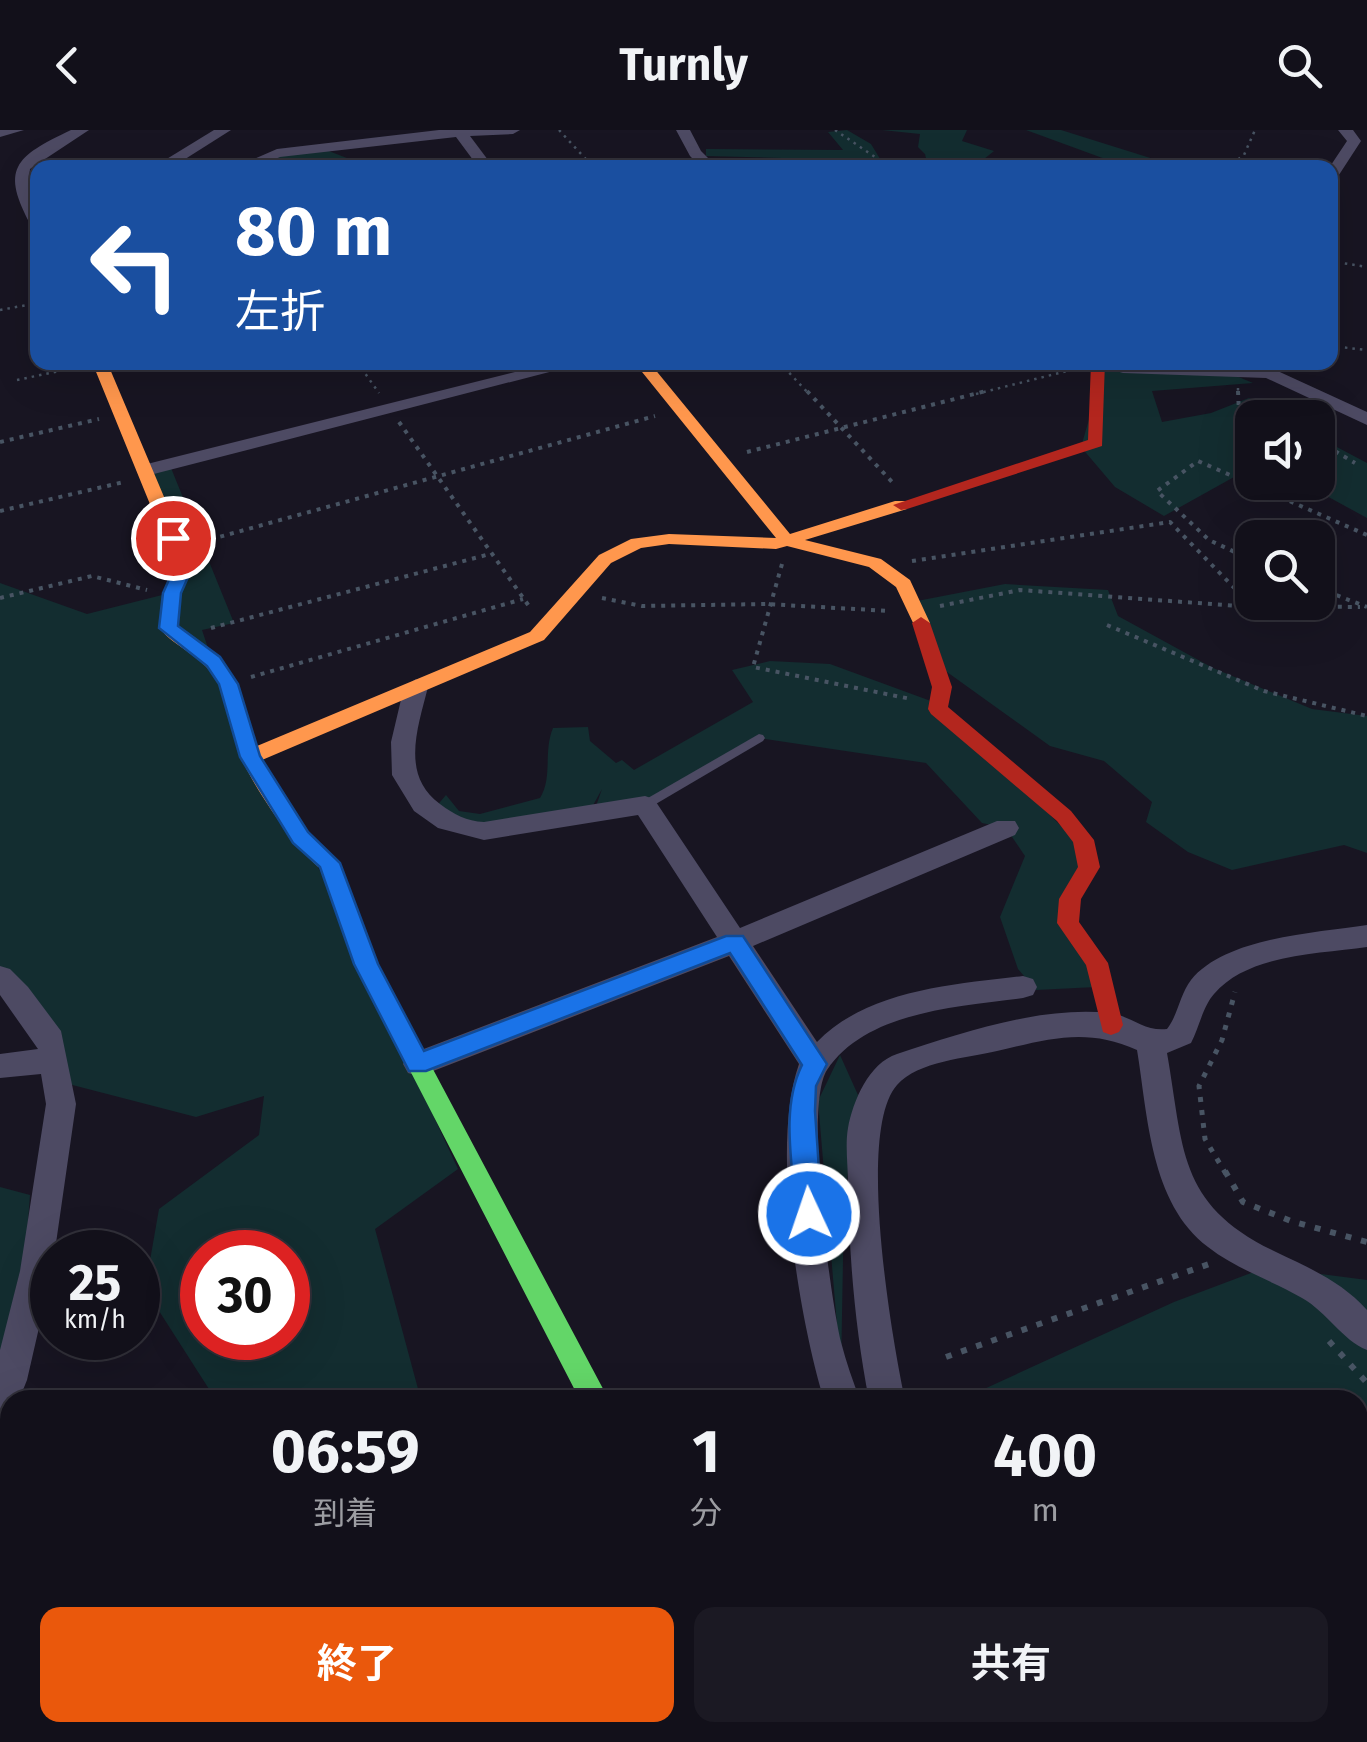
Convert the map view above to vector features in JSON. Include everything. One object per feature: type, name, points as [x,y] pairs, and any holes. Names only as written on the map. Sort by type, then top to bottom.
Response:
[{"type":"street","points":[[0,133],[17,130]]},
{"type":"street","points":[[31,160],[79,130]]},
{"type":"street","points":[[173,160],[224,130]]},
{"type":"street","points":[[261,160],[277,154],[458,131],[513,130]]},
{"type":"street","points":[[683,130],[702,160]]},
{"type":"street","points":[[1338,169],[1354,141],[1345,130]]},
{"type":"street","points":[[1356,130],[1367,136]]},
{"type":"street","points":[[458,131],[481,160]]},
{"type":"street","points":[[30,161],[19,176],[30,204]]},
{"type":"street","points":[[102,370],[184,566],[172,593],[168,628],[214,662],[228,684],[250,757],[301,837],[329,863],[366,964],[590,1390]]},
{"type":"street","points":[[148,473],[547,370]]},
{"type":"street","points":[[648,370],[787,541]]},
{"type":"street","points":[[787,541],[1096,444],[1097,370]]},
{"type":"street","points":[[1276,370],[1367,419]]},
{"type":"street","points":[[250,757],[537,636],[605,559],[636,542],[787,541],[880,566],[904,584],[917,610],[942,686],[938,709],[1064,816],[1082,840],[1088,866],[1070,900],[1068,923],[1097,963],[1112,1025]]},
{"type":"street","points":[[416,687],[401,745],[404,782],[428,810],[464,831],[645,805],[814,1064]]},
{"type":"street","points":[[418,1064],[734,942],[1006,828]]},
{"type":"street","points":[[885,1390],[872,1320],[863,1129],[881,1081],[897,1066],[944,1051],[1054,1026],[1112,1025],[1152,1044],[1181,1035],[1201,988],[1232,963],[1291,947],[1367,936]]},
{"type":"street","points":[[0,978],[18,994],[51,1040],[60,1104],[36,1271],[5,1390]]},
{"type":"street","points":[[839,1390],[824,1340],[809,1214],[803,1111],[804,1086],[814,1064],[845,1038],[883,1016],[948,997],[1023,986]]},
{"type":"street","points":[[1152,1044],[1170,1148],[1189,1207],[1214,1233],[1330,1296],[1367,1334]]},
{"type":"street","points":[[0,1066],[54,1060]]},
{"type":"lane","points":[[645,805],[759,738]]},
{"type":"path","points":[[558,130],[586,160]]},
{"type":"path","points":[[835,130],[878,160]]},
{"type":"path","points":[[1237,160],[1244,155],[1254,130]]},
{"type":"path","points":[[1338,262],[1367,267]]},
{"type":"path","points":[[0,310],[30,304]]},
{"type":"path","points":[[1338,347],[1367,350]]},
{"type":"path","points":[[17,380],[63,370]]},
{"type":"path","points":[[363,370],[544,628]]},
{"type":"path","points":[[787,370],[911,501]]},
{"type":"path","points":[[748,452],[1069,370]]},
{"type":"path","points":[[1237,370],[1238,400]]},
{"type":"path","points":[[201,542],[680,410]]},
{"type":"path","points":[[0,442],[121,414]]},
{"type":"path","points":[[1335,451],[1355,463]]},
{"type":"path","points":[[1235,552],[1209,540],[1157,491],[1198,461],[1333,520]]},
{"type":"path","points":[[0,511],[148,473]]},
{"type":"path","points":[[1335,521],[1367,535]]},
{"type":"path","points":[[880,566],[1170,522],[1235,589]]},
{"type":"path","points":[[787,541],[774,605],[754,667],[939,704]]},
{"type":"path","points":[[179,636],[492,553]]},
{"type":"path","points":[[0,598],[92,576],[172,593]]},
{"type":"path","points":[[576,593],[642,606],[774,605],[865,613],[917,610],[1020,590],[1235,604]]},
{"type":"path","points":[[1335,595],[1364,607]]},
{"type":"path","points":[[228,684],[524,598]]},
{"type":"path","points":[[1335,606],[1364,607]]},
{"type":"path","points":[[1108,625],[1223,680],[1306,706],[1367,716]]},
{"type":"path","points":[[1244,960],[1222,1040],[1199,1086],[1205,1139],[1243,1202],[1291,1222],[1367,1242]]},
{"type":"path","points":[[946,1357],[1243,1251]]},
{"type":"green space","points":[[847,130],[871,144],[881,160],[706,156],[706,149],[843,150],[828,132]]},
{"type":"green space","points":[[882,130],[967,130],[962,141],[994,151],[983,160],[926,160],[918,147],[920,134]]},
{"type":"green space","points":[[1026,130],[1061,130],[1157,160],[1108,160]]},
{"type":"green space","points":[[321,148],[352,160],[268,160]]},
{"type":"green space","points":[[1103,370],[1229,373],[1253,383],[1152,391],[1162,422],[1211,413],[1235,404],[1235,476],[1164,516],[1115,487],[1081,447]]},
{"type":"green space","points":[[1335,446],[1367,463],[1367,518],[1334,500]]},
{"type":"green space","points":[[171,468],[234,623],[202,630],[210,654],[320,871],[458,1169],[375,1229],[418,1390],[210,1390],[190,1360],[310,1360],[310,1230],[180,1230],[180,1344],[160,1312],[160,1230],[155,1230],[159,1209],[259,1135],[264,1096],[196,1117],[57,1081],[0,981],[0,583],[87,614],[170,593],[183,563],[147,472]]},
{"type":"green space","points":[[1005,584],[1108,590],[1118,616],[1213,668],[1312,709],[1367,716],[1367,853],[1344,845],[1232,870],[1188,852],[1146,822],[1152,802],[1104,761],[1050,746],[940,667],[917,601]]},
{"type":"green space","points":[[770,661],[830,664],[939,704],[1085,850],[1070,900],[1096,987],[1036,990],[1018,969],[1000,917],[1025,856],[1006,828],[982,823],[926,763],[759,738],[658,802],[596,806],[602,789],[591,809],[472,831],[435,808],[446,795],[459,811],[480,814],[540,798],[553,728],[588,727],[590,741],[616,763],[622,760],[634,770],[753,702],[732,670]]},
{"type":"green space","points":[[840,1055],[858,1095],[844,1203],[841,1372],[818,1101]]},
{"type":"green space","points":[[0,1187],[30,1195],[19,1342],[0,1382]]},
{"type":"green space","points":[[1267,1267],[1367,1280],[1367,1390],[982,1390],[1174,1302]]},
{"type":"traffic: fast","points":[[330,866],[366,964],[590,1390]]},
{"type":"traffic: slow","points":[[102,370],[183,563],[172,593],[168,628],[214,661],[229,684],[250,757],[301,837],[330,866]]},
{"type":"traffic: slow","points":[[648,370],[787,541],[875,563],[904,584],[921,623]]},
{"type":"traffic: slow","points":[[250,757],[537,636],[605,559],[637,543],[669,539],[776,544],[901,505]]},
{"type":"traffic: jam","points":[[901,505],[1096,443],[1098,370]]},
{"type":"traffic: jam","points":[[921,623],[942,687],[938,709],[1064,816],[1083,840],[1089,867],[1070,899],[1068,923],[1097,963],[1111,1025]]},
{"type":"route","points":[[173,538],[184,566],[172,593],[168,628],[214,662],[228,684],[250,757],[301,837],[329,863],[366,964],[418,1064],[734,942],[814,1064],[804,1086],[803,1111],[809,1214]]}]
